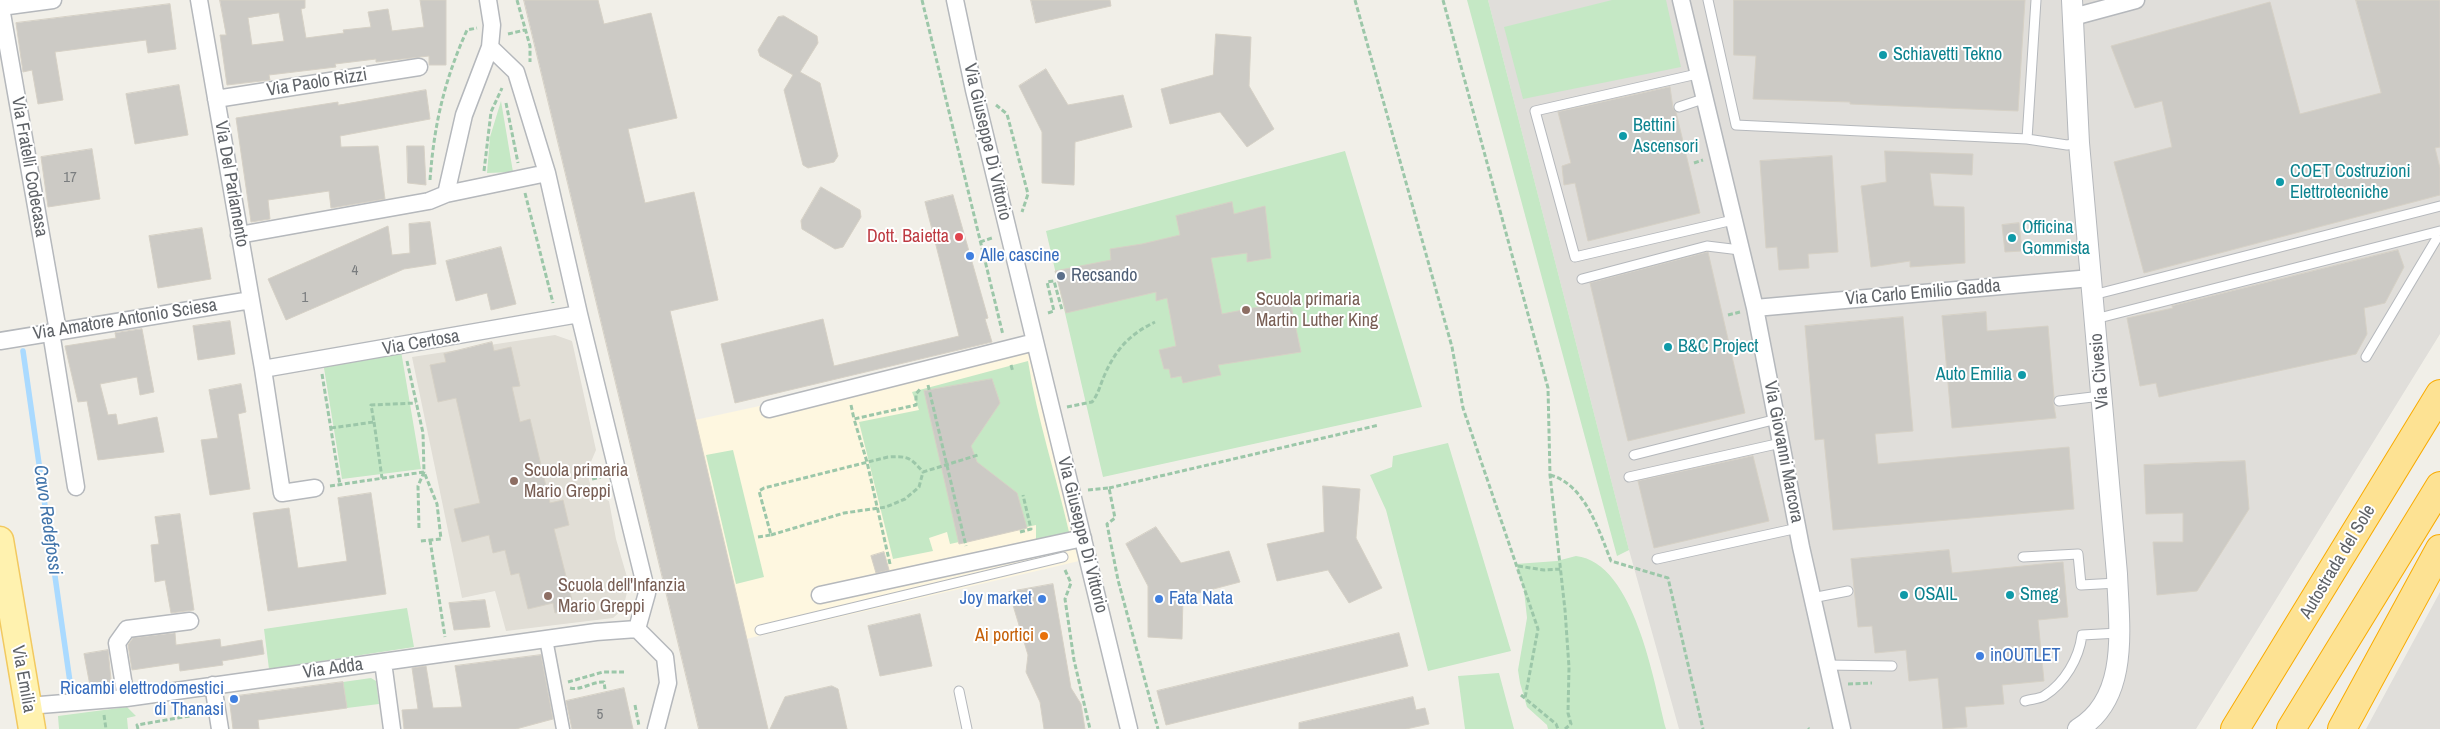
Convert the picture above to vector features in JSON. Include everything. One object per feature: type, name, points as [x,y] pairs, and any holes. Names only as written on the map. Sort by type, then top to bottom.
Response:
[{"type":"highway","name":"Autostrada del Sole","points":[[2235,729],[2440,394]]},
{"type":"highway","points":[[2291,729],[2440,486]]},
{"type":"highway","points":[[2342,729],[2440,549]]},
{"type":"main road","name":"Via Emilia","points":[[0,540],[30,718]]},
{"type":"street","points":[[0,5],[53,0]]},
{"type":"street","name":"Via Del Parlamento","points":[[198,0],[263,369],[282,493],[314,488]]},
{"type":"street","points":[[446,194],[464,114],[490,47],[492,25],[488,0]]},
{"type":"street","name":"Via Giuseppe Di Vittorio","points":[[955,0],[974,90],[1129,729]]},
{"type":"street","name":"Via Giovanni Marcora","points":[[1681,0],[1703,99],[1755,308],[1812,598],[1842,729]]},
{"type":"street","points":[[2073,9],[2136,0]]},
{"type":"street","name":"Via Fratelli Codecasa","points":[[0,5],[54,332],[76,487]]},
{"type":"street","name":"Via Civesio","points":[[2073,9],[2079,143],[2102,396],[2117,583],[2119,633],[2116,669],[2110,693],[2092,721],[2078,729]]},
{"type":"street","points":[[490,47],[516,72],[547,173],[579,314],[647,593],[637,629],[665,657],[668,683],[656,729]]},
{"type":"street","name":"Via Paolo Rizzi","points":[[216,99],[419,67]]},
{"type":"street","points":[[239,235],[429,201],[446,194],[547,173]]},
{"type":"street","name":"Via Carlo Emilio Gadda","points":[[1755,308],[2092,286]]},
{"type":"street","name":"Via Amatore Antonio Sciesa","points":[[0,341],[251,300]]},
{"type":"street","name":"Via Certosa","points":[[263,369],[404,346],[579,314]]},
{"type":"street","points":[[769,409],[1035,342]]},
{"type":"street","points":[[820,595],[1082,538]]},
{"type":"street","points":[[126,698],[117,643],[127,629],[190,621]]},
{"type":"street","name":"Via Adda","points":[[30,718],[126,698],[213,685],[596,632],[637,629]]},
{"type":"street","points":[[546,639],[563,729]]},
{"type":"street","points":[[382,662],[392,729]]},
{"type":"street","points":[[213,685],[220,729]]},
{"type":"lane","points":[[1708,0],[1736,125],[2027,139],[2067,145],[2079,143]]},
{"type":"lane","points":[[2027,139],[2036,0]]},
{"type":"lane","points":[[1697,74],[1535,111],[1575,257],[1733,220]]},
{"type":"lane","points":[[1678,107],[1703,99]]},
{"type":"lane","points":[[2092,286],[2440,206]]},
{"type":"lane","points":[[2095,319],[2440,232]]},
{"type":"lane","points":[[2366,357],[2440,232]]},
{"type":"lane","points":[[1582,279],[1707,246],[1740,250]]},
{"type":"lane","points":[[2059,401],[2102,396]]},
{"type":"lane","points":[[1634,454],[1776,419]]},
{"type":"lane","points":[[1629,477],[1781,443]]},
{"type":"lane","points":[[1657,559],[1798,528]]},
{"type":"lane","points":[[2023,557],[2078,554],[2081,585],[2117,583]]},
{"type":"lane","points":[[760,630],[1063,557]]},
{"type":"lane","points":[[1812,598],[1848,591]]},
{"type":"lane","points":[[2025,701],[2044,696],[2061,680],[2077,657],[2082,635],[2119,633]]},
{"type":"lane","points":[[1826,665],[1892,666]]},
{"type":"lane","points":[[958,691],[966,729]]},
{"type":"path","points":[[485,178],[487,135],[491,112],[503,87],[516,72],[527,68],[531,59],[517,0]]},
{"type":"path","points":[[922,0],[1013,372]]},
{"type":"path","points":[[1355,0],[1452,347],[1464,408],[1538,629],[1525,698]]},
{"type":"path","points":[[1443,0],[1548,388],[1551,444],[1550,475],[1561,569],[1569,667],[1568,712],[1572,724],[1565,729]]},
{"type":"path","points":[[429,201],[436,122],[457,52],[466,30],[492,25]]},
{"type":"path","points":[[506,34],[525,30]]},
{"type":"path","points":[[503,87],[519,170]]},
{"type":"path","points":[[994,97],[997,107],[1007,114],[1028,194],[1021,211],[1023,218]]},
{"type":"path","points":[[1049,321],[1048,313],[1054,311],[1047,282],[1054,281],[1062,310]]},
{"type":"path","points":[[1066,407],[1092,402],[1099,392],[1104,375],[1122,343],[1136,331],[1155,322]]},
{"type":"path","points":[[404,346],[424,433],[424,472],[418,486],[419,529]]},
{"type":"path","points":[[319,360],[340,485]]},
{"type":"path","points":[[900,562],[890,565],[876,508],[868,462],[854,419],[916,405],[916,394],[927,382],[966,546]]},
{"type":"path","points":[[1064,398],[1067,416]]},
{"type":"path","points":[[382,478],[371,405],[416,403]]},
{"type":"path","points":[[331,428],[374,422]]},
{"type":"path","points":[[1086,482],[1088,491],[1109,488],[1379,425]]},
{"type":"path","points":[[922,472],[978,455]]},
{"type":"path","points":[[758,537],[771,535],[844,513],[876,508],[905,499],[919,486],[922,472],[912,459],[904,456],[868,462],[759,491],[771,535]]},
{"type":"path","points":[[314,488],[424,472]]},
{"type":"path","points":[[420,541],[442,539],[438,504],[424,472]]},
{"type":"path","points":[[1550,475],[1568,482],[1575,490],[1591,515],[1611,561],[1668,578],[1703,729]]},
{"type":"path","points":[[1109,488],[1115,518],[1107,524],[1118,580],[1158,729]]},
{"type":"path","points":[[1012,534],[1031,529],[1024,495]]},
{"type":"path","points":[[430,540],[446,645]]},
{"type":"path","points":[[956,548],[975,544]]},
{"type":"path","points":[[1063,557],[1065,571],[1071,583],[1065,599],[1074,660],[1090,729]]},
{"type":"path","points":[[1518,566],[1544,570],[1561,569]]},
{"type":"path","points":[[605,689],[604,682],[574,689],[567,685],[569,681],[603,672],[624,672]]},
{"type":"path","points":[[1831,684],[1872,682]]},
{"type":"path","points":[[1521,695],[1556,724],[1558,729]]},
{"type":"path","points":[[635,705],[639,729]]},
{"type":"path","points":[[138,729],[137,725],[205,713]]},
{"type":"shaded area","points":[[1488,0],[2440,0],[2440,334],[2196,729],[1679,729],[1629,550]]},
{"type":"shaded area","name":"Scuola primaria Mario Greppi","points":[[555,335],[572,341],[596,450],[587,471],[592,492],[609,501],[616,539],[629,584],[623,609],[613,618],[506,631],[495,591],[462,598],[412,357]]},
{"type":"shaded area","points":[[1027,348],[1079,561],[746,639],[695,420]]},
{"type":"shaded area","points":[[2440,592],[2440,729],[2366,729]]},
{"type":"green space","points":[[1467,0],[1488,0],[1629,550],[1617,556]]},
{"type":"green space","points":[[1612,0],[1666,0],[1681,67],[1523,99],[1504,27]]},
{"type":"green space","points":[[501,101],[513,172],[487,173],[490,137]]},
{"type":"green space","name":"Scuola primaria Martin Luther King","points":[[1345,151],[1422,407],[1103,477],[1046,231]]},
{"type":"green space","points":[[401,351],[421,469],[342,479],[323,362]]},
{"type":"green space","points":[[1028,361],[1042,426],[1069,532],[1036,543],[1036,525],[950,544],[947,532],[929,538],[933,551],[893,559],[859,422],[919,410],[912,392]]},
{"type":"green space","points":[[1448,443],[1511,651],[1428,671],[1386,510],[1370,475],[1392,467],[1393,456]]},
{"type":"green space","points":[[733,450],[764,577],[736,584],[706,455]]},
{"type":"green space","points":[[1576,556],[1596,564],[1613,580],[1627,602],[1639,628],[1648,656],[1666,729],[1548,729],[1547,725],[1527,707],[1518,670],[1527,618],[1524,590],[1516,564],[1557,561]]},
{"type":"green space","points":[[407,608],[414,647],[269,669],[264,629]]},
{"type":"green space","points":[[1499,673],[1514,729],[1465,729],[1458,676]]},
{"type":"green space","points":[[371,678],[376,681],[379,704],[347,708],[343,682]]},
{"type":"green space","points":[[127,707],[136,716],[127,718],[128,729],[59,729],[58,716]]},
{"type":"building","points":[[220,0],[305,0],[305,8],[301,9],[306,38],[344,33],[343,30],[371,27],[368,12],[388,9],[392,31],[424,27],[420,0],[446,0],[446,65],[429,65],[429,56],[376,62],[376,59],[335,64],[336,67],[269,75],[270,80],[227,85],[220,35],[226,35]],"holes":[[[279,13],[284,41],[252,45],[248,18]]]},
{"type":"building","points":[[524,0],[598,0],[604,24],[651,13],[677,118],[628,129],[645,203],[694,192],[718,300],[670,311],[768,729],[699,729]]},
{"type":"building","points":[[1031,0],[1110,0],[1111,6],[1036,23]]},
{"type":"building","name":"Schiavetti Tekno","points":[[1734,0],[2025,0],[2018,111],[1753,99],[1756,56],[1734,55]]},
{"type":"building","name":"COET Costruzioni Elettrotecniche","points":[[2356,0],[2440,0],[2440,147],[2435,148],[2440,168],[2440,195],[2144,273],[2114,162],[2172,147],[2162,101],[2135,108],[2111,46],[2270,2],[2300,114],[2381,93]]},
{"type":"building","points":[[170,4],[176,49],[148,53],[146,40],[55,52],[63,100],[38,104],[32,70],[23,72],[16,23]]},
{"type":"building","points":[[784,16],[817,36],[818,43],[800,72],[820,83],[838,156],[834,162],[808,168],[803,165],[784,90],[793,75],[760,56],[758,50],[778,17]]},
{"type":"building","points":[[1216,34],[1251,37],[1249,86],[1274,129],[1247,147],[1220,112],[1170,124],[1161,89],[1213,75]]},
{"type":"building","points":[[1046,69],[1068,105],[1123,95],[1132,127],[1075,142],[1074,185],[1042,183],[1042,132],[1019,86]]},
{"type":"building","points":[[179,85],[188,135],[135,144],[126,94]]},
{"type":"building","name":"Bettini Ascensori","points":[[1670,87],[1673,108],[1676,112],[1700,213],[1588,241],[1575,183],[1564,185],[1562,166],[1571,163],[1558,112]]},
{"type":"building","points":[[426,90],[430,119],[340,136],[341,147],[378,146],[385,199],[331,208],[329,191],[268,200],[270,219],[251,222],[236,118],[338,102],[338,105]]},
{"type":"building","points":[[407,146],[424,146],[426,185],[408,183]]},
{"type":"building","points":[[92,149],[100,199],[48,207],[41,157]]},
{"type":"building","points":[[1885,151],[1973,154],[1972,175],[1930,173],[1934,206],[1964,207],[1965,263],[1910,267],[1910,261],[1871,267],[1861,186],[1886,182]]},
{"type":"building","points":[[1832,156],[1838,252],[1808,254],[1809,268],[1779,270],[1777,247],[1766,248],[1760,161]]},
{"type":"building","points":[[821,187],[860,210],[861,217],[843,247],[835,249],[802,229],[801,221]]},
{"type":"building","points":[[953,195],[988,318],[985,319],[992,342],[735,403],[721,344],[823,319],[834,366],[959,336],[925,202]]},
{"type":"building","points":[[1232,202],[1234,214],[1265,206],[1271,258],[1247,262],[1247,253],[1211,258],[1222,314],[1290,301],[1301,352],[1218,365],[1221,375],[1183,383],[1181,376],[1171,378],[1169,369],[1164,369],[1159,350],[1176,346],[1167,298],[1156,301],[1156,292],[1066,313],[1055,271],[1111,260],[1110,249],[1180,235],[1176,216]]},
{"type":"building","points":[[430,222],[436,264],[404,269],[286,320],[268,279],[388,226],[392,255],[410,253],[409,224]]},
{"type":"building","name":"Officina Gommista","points":[[2019,223],[2022,251],[2005,252],[2002,225]]},
{"type":"building","points":[[202,228],[211,279],[158,288],[149,236]]},
{"type":"building","points":[[501,247],[516,304],[491,310],[487,293],[456,301],[446,261]]},
{"type":"building","points":[[2398,250],[2404,267],[2385,303],[2364,308],[2367,334],[2356,354],[2159,397],[2156,383],[2140,386],[2127,318]]},
{"type":"building","name":"B&C Project","points":[[1708,252],[1745,413],[1628,441],[1590,283]]},
{"type":"building","points":[[1986,312],[1987,331],[2048,326],[2053,401],[2056,418],[1952,428],[1942,316]]},
{"type":"building","points":[[1903,317],[1913,431],[1875,434],[1878,464],[2069,447],[2074,509],[1833,530],[1824,439],[1815,440],[1805,326]]},
{"type":"building","points":[[230,321],[235,354],[198,360],[193,326]]},
{"type":"building","points":[[142,329],[154,392],[140,395],[137,377],[100,384],[108,415],[116,414],[118,425],[157,417],[164,452],[98,460],[87,401],[78,402],[65,346],[116,338],[115,333]]},
{"type":"building","points":[[492,342],[494,351],[511,347],[520,386],[512,387],[520,422],[530,419],[550,503],[563,500],[569,525],[554,529],[574,608],[555,613],[553,603],[528,609],[519,573],[511,575],[505,550],[493,553],[489,535],[462,542],[454,509],[480,503],[456,398],[438,402],[430,365],[446,362],[444,354]]},
{"type":"building","points":[[992,379],[1000,403],[971,446],[977,462],[1017,493],[1027,528],[959,544],[924,391]]},
{"type":"building","points":[[241,384],[246,412],[238,414],[250,489],[210,495],[201,440],[218,438],[209,390]]},
{"type":"building","points":[[1753,456],[1769,521],[1654,548],[1638,481]]},
{"type":"building","points":[[2245,461],[2249,509],[2197,591],[2157,595],[2153,542],[2183,542],[2183,513],[2146,514],[2144,465]]},
{"type":"building","points":[[1323,486],[1360,489],[1356,538],[1382,588],[1349,603],[1328,570],[1277,581],[1267,544],[1324,532]]},
{"type":"building","points":[[371,493],[386,594],[268,611],[253,513],[289,508],[298,568],[347,561],[338,498]]},
{"type":"building","points":[[180,514],[194,610],[171,613],[165,580],[155,582],[151,545],[159,544],[155,517]]},
{"type":"building","points":[[1156,527],[1181,563],[1229,551],[1240,582],[1183,597],[1182,639],[1148,637],[1148,586],[1126,544]]},
{"type":"building","points":[[1949,550],[1952,573],[2063,562],[2068,617],[2038,620],[2044,681],[2002,685],[2004,704],[1965,707],[1967,727],[1943,729],[1938,678],[1909,681],[1906,650],[1875,653],[1872,626],[1858,627],[1851,559]]},
{"type":"building","points":[[884,552],[889,570],[876,573],[871,556]]},
{"type":"building","points":[[1053,584],[1071,688],[1081,704],[1085,729],[1044,729],[1040,702],[1026,672],[1028,655],[1009,592]]},
{"type":"building","points":[[485,600],[490,627],[454,630],[449,603]]},
{"type":"building","points":[[920,614],[932,666],[880,676],[868,626]]},
{"type":"building","points":[[175,633],[176,645],[220,639],[221,647],[262,640],[264,654],[222,661],[223,665],[180,671],[179,663],[132,670],[128,645],[133,638]]},
{"type":"building","points":[[1399,633],[1408,666],[1166,725],[1157,691]]},
{"type":"building","points":[[108,650],[112,689],[91,691],[84,654]]},
{"type":"building","points":[[541,655],[553,719],[516,729],[404,729],[402,710],[418,709],[412,668],[426,666],[433,708],[462,707],[455,666]]},
{"type":"building","points":[[343,682],[347,708],[258,720],[259,729],[233,729],[229,697]]},
{"type":"building","points":[[832,686],[838,689],[847,729],[770,729],[785,697]]},
{"type":"building","points":[[624,688],[633,729],[572,729],[566,701]]},
{"type":"building","points":[[1413,697],[1416,710],[1425,708],[1429,724],[1406,729],[1299,729],[1299,723]]},
{"type":"waterway","name":"Cavo Redefossi","points":[[23,351],[71,689]]},
{"type":"place","name":"Schiavetti Tekno","points":[[1883,55]]},
{"type":"place","name":"Bettini Ascensori","points":[[1623,136]]},
{"type":"place","name":"COET Costruzioni Elettrotecniche","points":[[2280,182]]},
{"type":"place","name":"Dott. Baietta","points":[[959,237]]},
{"type":"place","name":"Officina Gommista","points":[[2012,238]]},
{"type":"place","name":"Alle cascine","points":[[970,256]]},
{"type":"place","name":"Recsando","points":[[1061,276]]},
{"type":"place","name":"Scuola primaria Martin Luther King","points":[[1246,310]]},
{"type":"place","name":"B&C Project","points":[[1668,347]]},
{"type":"place","name":"Auto Emilia","points":[[2022,375]]},
{"type":"place","name":"Scuola primaria Mario Greppi","points":[[514,481]]},
{"type":"place","name":"OSAIL","points":[[1904,595]]},
{"type":"place","name":"Smeg","points":[[2010,595]]},
{"type":"place","name":"Scuola dell'Infanzia Mario Greppi","points":[[548,596]]},
{"type":"place","name":"Joy market","points":[[1042,599]]},
{"type":"place","name":"Fata Nata","points":[[1159,599]]},
{"type":"place","name":"Ai portici","points":[[1044,636]]},
{"type":"place","name":"inOUTLET","points":[[1980,656]]},
{"type":"place","name":"Ricambi elettrodomestici di Thanasi","points":[[234,699]]}]
